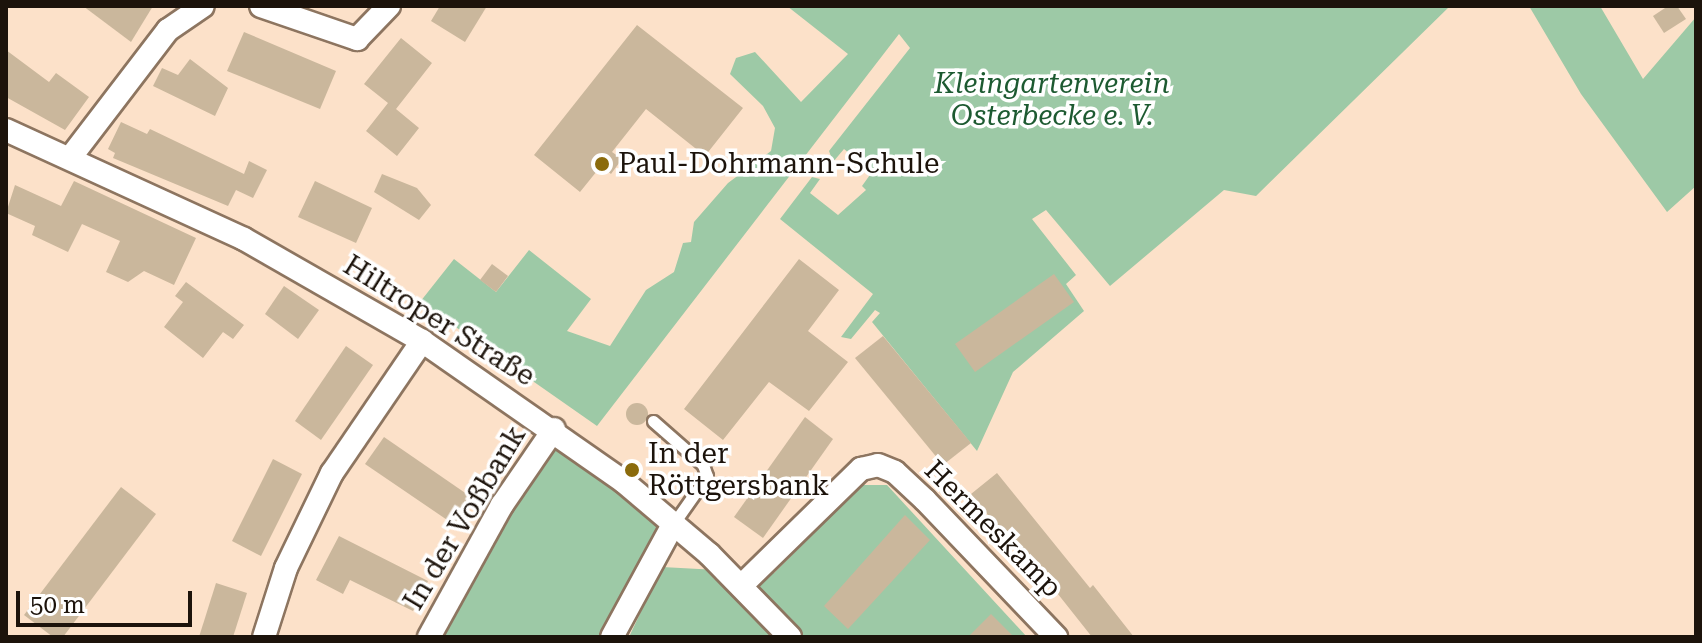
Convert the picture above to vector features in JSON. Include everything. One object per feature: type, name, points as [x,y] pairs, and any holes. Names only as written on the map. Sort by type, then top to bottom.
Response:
[{"type":"street","points":[[70,158],[168,30],[203,6]]},
{"type":"street","points":[[261,6],[339,37],[357,39],[389,6]]},
{"type":"street","name":"Hiltroper Straße","points":[[6,130],[244,239],[422,341],[554,429],[674,523],[790,637]]},
{"type":"street","points":[[264,637],[286,568],[332,473],[422,341]]},
{"type":"street","name":"In der Voßbank","points":[[429,637],[502,505],[554,429]]},
{"type":"street","name":"Hermeskamp","points":[[741,586],[861,469],[878,465],[895,472],[925,500],[1056,637]]},
{"type":"street","points":[[612,637],[674,523]]},
{"type":"lane","points":[[653,421],[703,465],[707,476],[674,523]]},
{"type":"green space","name":"Kleingartenverein Osterbecke e. V.","points":[[787,6],[1450,6],[1256,196],[1224,190],[1110,286],[1046,210],[1032,219],[1076,275],[1066,284],[1084,311],[1013,372],[977,451],[872,322],[880,313],[875,310],[851,339],[841,337],[873,294],[780,219],[812,177],[820,179],[810,193],[838,215],[866,190],[862,186],[872,172],[844,149],[833,162],[829,151],[910,48],[899,34],[597,426],[420,302],[454,259],[496,292],[529,250],[591,299],[567,331],[610,346],[646,290],[674,272],[683,243],[691,242],[694,222],[728,183],[771,151],[775,128],[763,106],[730,74],[736,58],[755,52],[801,102],[848,54]]},
{"type":"green space","points":[[1529,6],[1600,6],[1643,79],[1696,17],[1696,186],[1667,212],[1581,94]]},
{"type":"green space","points":[[549,440],[659,523],[601,637],[444,637]]},
{"type":"green space","points":[[862,485],[887,485],[1027,637],[629,637],[662,567],[774,573]]},
{"type":"building","points":[[83,6],[153,6],[131,42]]},
{"type":"building","points":[[440,6],[487,6],[465,42],[431,21]]},
{"type":"building","points":[[1668,6],[1677,6],[1686,19],[1664,33],[1653,16]]},
{"type":"building","points":[[637,25],[743,108],[705,156],[646,109],[612,152],[622,159],[611,174],[601,166],[580,192],[534,155]]},
{"type":"building","points":[[244,32],[336,71],[320,109],[227,71]]},
{"type":"building","points":[[401,38],[432,63],[396,109],[419,128],[397,156],[366,131],[388,103],[364,84]]},
{"type":"building","points":[[6,50],[49,82],[56,73],[89,97],[65,130],[6,97]]},
{"type":"building","points":[[190,59],[228,88],[215,116],[153,86],[162,68],[178,75]]},
{"type":"building","points":[[121,122],[147,134],[150,129],[244,174],[249,161],[267,170],[253,198],[236,190],[228,206],[113,158],[115,153],[108,149]]},
{"type":"building","points":[[382,174],[417,188],[431,205],[419,220],[374,192]]},
{"type":"building","points":[[74,181],[196,238],[174,285],[144,271],[128,282],[106,272],[120,241],[82,224],[68,252],[32,235],[35,226],[6,213],[15,185],[61,206]]},
{"type":"building","points":[[315,181],[372,208],[356,243],[298,217]]},
{"type":"building","points":[[799,259],[839,290],[808,331],[848,362],[809,411],[769,382],[723,440],[684,409]]},
{"type":"building","points":[[492,264],[508,276],[496,292],[480,280]]},
{"type":"building","points":[[1054,274],[1074,302],[975,372],[955,344]]},
{"type":"building","points":[[186,282],[244,325],[233,339],[223,332],[203,358],[164,327],[183,302],[175,296]]},
{"type":"building","points":[[284,286],[319,310],[298,339],[265,314]]},
{"type":"building","points":[[883,336],[971,443],[943,465],[855,358]]},
{"type":"building","points":[[346,346],[373,365],[321,440],[295,421]]},
{"type":"building","points":[[637,403],[645,406],[648,414],[645,422],[637,425],[629,422],[626,414],[629,406]]},
{"type":"building","points":[[805,417],[833,439],[763,538],[734,517]]},
{"type":"building","points":[[384,437],[474,499],[456,526],[365,464]]},
{"type":"building","points":[[273,459],[302,474],[261,556],[232,541]]},
{"type":"building","points":[[997,473],[1134,637],[1092,637],[1050,584],[1046,587],[971,494]]},
{"type":"building","points":[[121,487],[156,514],[63,637],[53,637],[24,615]]},
{"type":"building","points":[[905,515],[930,540],[848,629],[824,606]]},
{"type":"building","points":[[339,536],[428,581],[413,611],[350,580],[343,594],[316,580]]},
{"type":"building","points":[[216,583],[247,593],[233,637],[199,637]]},
{"type":"building","points":[[991,614],[1014,637],[968,637]]},
{"type":"place","name":"Paul-Dohrmann-Schule","points":[[602,164]]},
{"type":"place","name":"In der Röttgersbank","points":[[632,470]]}]
